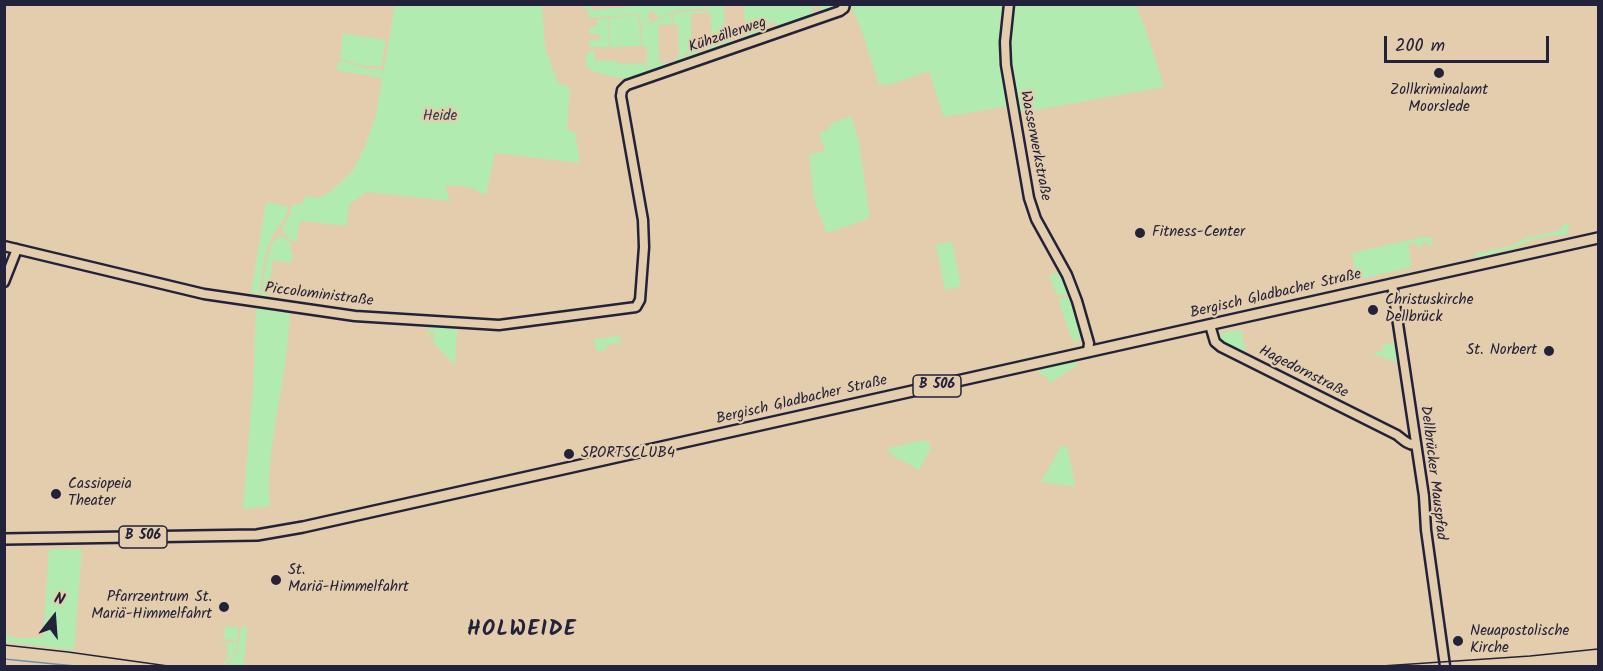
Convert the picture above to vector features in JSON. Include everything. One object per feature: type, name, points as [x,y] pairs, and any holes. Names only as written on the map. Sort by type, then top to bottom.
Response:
[{"type":"main road","name":"Bergisch Gladbacher Straße","points":[[4,539],[268,534],[345,519],[1599,238]]},
{"type":"street","name":"Wasserwerkstraße","points":[[1009,4],[1005,42],[1006,65],[1029,198],[1036,219],[1065,272],[1073,292],[1088,340],[1088,352]]},
{"type":"street","name":"Kühzällerweg","points":[[636,307],[640,300],[644,220],[621,96],[623,88],[844,7]]},
{"type":"street","name":"Piccoloministraße","points":[[4,246],[214,296],[355,316],[499,325],[636,307]]},
{"type":"street","points":[[4,282],[17,249]]},
{"type":"street","name":"Dellbrücker Mauspfad","points":[[1392,284],[1445,666]]},
{"type":"street","name":"Hagedornstraße","points":[[1210,325],[1217,345],[1416,445]]},
{"type":"street","name":"Hagedornstraße","points":[[1397,435],[1414,434]]},
{"type":"green space","points":[[631,4],[710,5],[704,9],[678,10],[658,18],[651,11],[647,15],[651,22],[641,27],[640,14],[589,18],[588,9],[584,8],[584,5],[591,5],[592,10],[630,7]]},
{"type":"green space","name":"Heide","points":[[395,5],[542,5],[545,48],[558,83],[570,87],[567,130],[575,132],[580,163],[495,153],[486,194],[459,185],[445,186],[450,201],[366,192],[349,205],[346,226],[302,221],[299,223],[297,240],[293,242],[282,229],[293,204],[302,203],[304,196],[318,198],[330,192],[353,171],[376,115],[382,78],[336,70],[340,60],[367,69],[382,69],[383,75]]},
{"type":"green space","points":[[712,5],[724,5],[725,40],[734,40],[734,43],[722,48],[722,40],[718,40],[718,49],[707,53],[707,48],[712,46],[711,13],[706,13],[706,10]]},
{"type":"green space","points":[[744,5],[820,5],[810,9],[813,12],[812,16],[779,28],[776,21],[765,25],[769,32],[740,42],[740,38],[745,37]]},
{"type":"green space","points":[[820,5],[840,5],[838,8],[824,12],[820,9]]},
{"type":"green space","points":[[851,5],[1005,5],[1003,18],[999,19],[1002,27],[999,55],[1008,106],[944,117],[929,71],[886,86],[885,83],[879,85]]},
{"type":"green space","points":[[1014,5],[1136,5],[1164,87],[1018,113],[1009,56]]},
{"type":"green space","points":[[704,11],[705,13],[691,13],[692,51],[702,51],[702,55],[688,60],[688,53],[685,52],[685,61],[674,64],[674,59],[679,58],[678,25],[673,24],[673,14]]},
{"type":"green space","points":[[669,14],[672,24],[658,25],[659,63],[669,63],[669,66],[647,74],[647,47],[641,46],[641,28]]},
{"type":"green space","points":[[639,15],[640,46],[610,47],[609,18]]},
{"type":"green space","points":[[608,18],[609,47],[590,47],[589,40],[600,40],[600,34],[589,34],[589,27],[598,26],[598,19]]},
{"type":"green space","points":[[343,33],[386,40],[382,66],[364,66],[340,58]]},
{"type":"green space","points":[[594,51],[595,61],[617,60],[618,64],[645,63],[646,74],[624,78],[590,70],[586,66],[586,55]]},
{"type":"green space","points":[[851,116],[859,142],[870,218],[827,233],[814,200],[809,155],[825,150],[819,133],[828,130],[830,124]]},
{"type":"green space","points":[[266,202],[289,207],[267,248],[259,294],[251,293]]},
{"type":"green space","points":[[1568,223],[1568,233],[1562,236],[1555,235],[1531,240],[1515,248],[1475,258],[1474,254],[1511,246],[1526,238],[1561,230],[1563,224]]},
{"type":"green space","points":[[279,236],[291,244],[290,252],[293,253],[291,263],[273,260],[267,298],[261,296],[266,264],[271,247]]},
{"type":"green space","points":[[1431,237],[1433,245],[1429,246],[1428,242],[1421,243],[1421,247],[1418,248],[1415,243],[1408,245],[1409,252],[1413,252],[1409,254],[1412,267],[1356,280],[1352,253]]},
{"type":"green space","points":[[952,241],[961,286],[945,290],[936,245]]},
{"type":"green space","points":[[1051,274],[1060,274],[1071,295],[1056,293],[1050,278]]},
{"type":"green space","points":[[1072,298],[1082,336],[1075,344],[1058,299]]},
{"type":"green space","points":[[256,307],[290,313],[285,364],[270,460],[270,506],[243,509],[253,385]]},
{"type":"green space","points":[[432,327],[457,329],[455,365],[433,342],[434,332],[430,332],[429,339],[427,336]]},
{"type":"green space","points":[[1241,329],[1246,355],[1226,345],[1218,334]]},
{"type":"green space","points":[[620,336],[621,342],[607,345],[605,350],[599,352],[596,349],[594,339]]},
{"type":"green space","points":[[1383,342],[1385,344],[1395,343],[1398,362],[1375,355],[1375,352],[1383,351]]},
{"type":"green space","points":[[1078,362],[1076,366],[1050,383],[1046,375],[1036,370],[1067,363]]},
{"type":"green space","points":[[924,440],[930,443],[930,450],[919,470],[889,453],[888,448]]},
{"type":"green space","points":[[1061,446],[1067,447],[1075,485],[1073,486],[1041,482]]},
{"type":"green space","points":[[49,549],[82,549],[74,650],[5,642],[5,634],[18,638],[43,637]]},
{"type":"green space","points":[[241,626],[247,627],[244,666],[226,666],[236,653]]},
{"type":"green space","points":[[225,627],[238,627],[238,629],[237,641],[224,639],[224,643],[237,642],[233,655],[223,665],[227,660],[228,645],[223,645]]},
{"type":"waterway","points":[[4,659],[75,666]]},
{"type":"tram line","points":[[4,645],[168,666]]},
{"type":"tram line","points":[[1382,666],[1598,649]]},
{"type":"place","name":"Zollkriminalamt Moorslede","points":[[1439,73]]},
{"type":"place","name":"Fitness-Center","points":[[1140,233]]},
{"type":"place","name":"Christuskirche Dellbrück","points":[[1373,310]]},
{"type":"place","name":"St. Norbert","points":[[1549,351]]},
{"type":"place","name":"SPORTSCLUB4","points":[[569,454]]},
{"type":"place","name":"Cassiopeia Theater","points":[[56,494]]},
{"type":"place","name":"St. Mariä-Himmelfahrt","points":[[276,580]]},
{"type":"place","name":"Pfarrzentrum St. Mariä-Himmelfahrt","points":[[224,607]]},
{"type":"place","name":"Neuapostolische Kirche","points":[[1458,641]]},
{"type":"district","name":"HOLWEIDE","points":[[522,631]]}]
